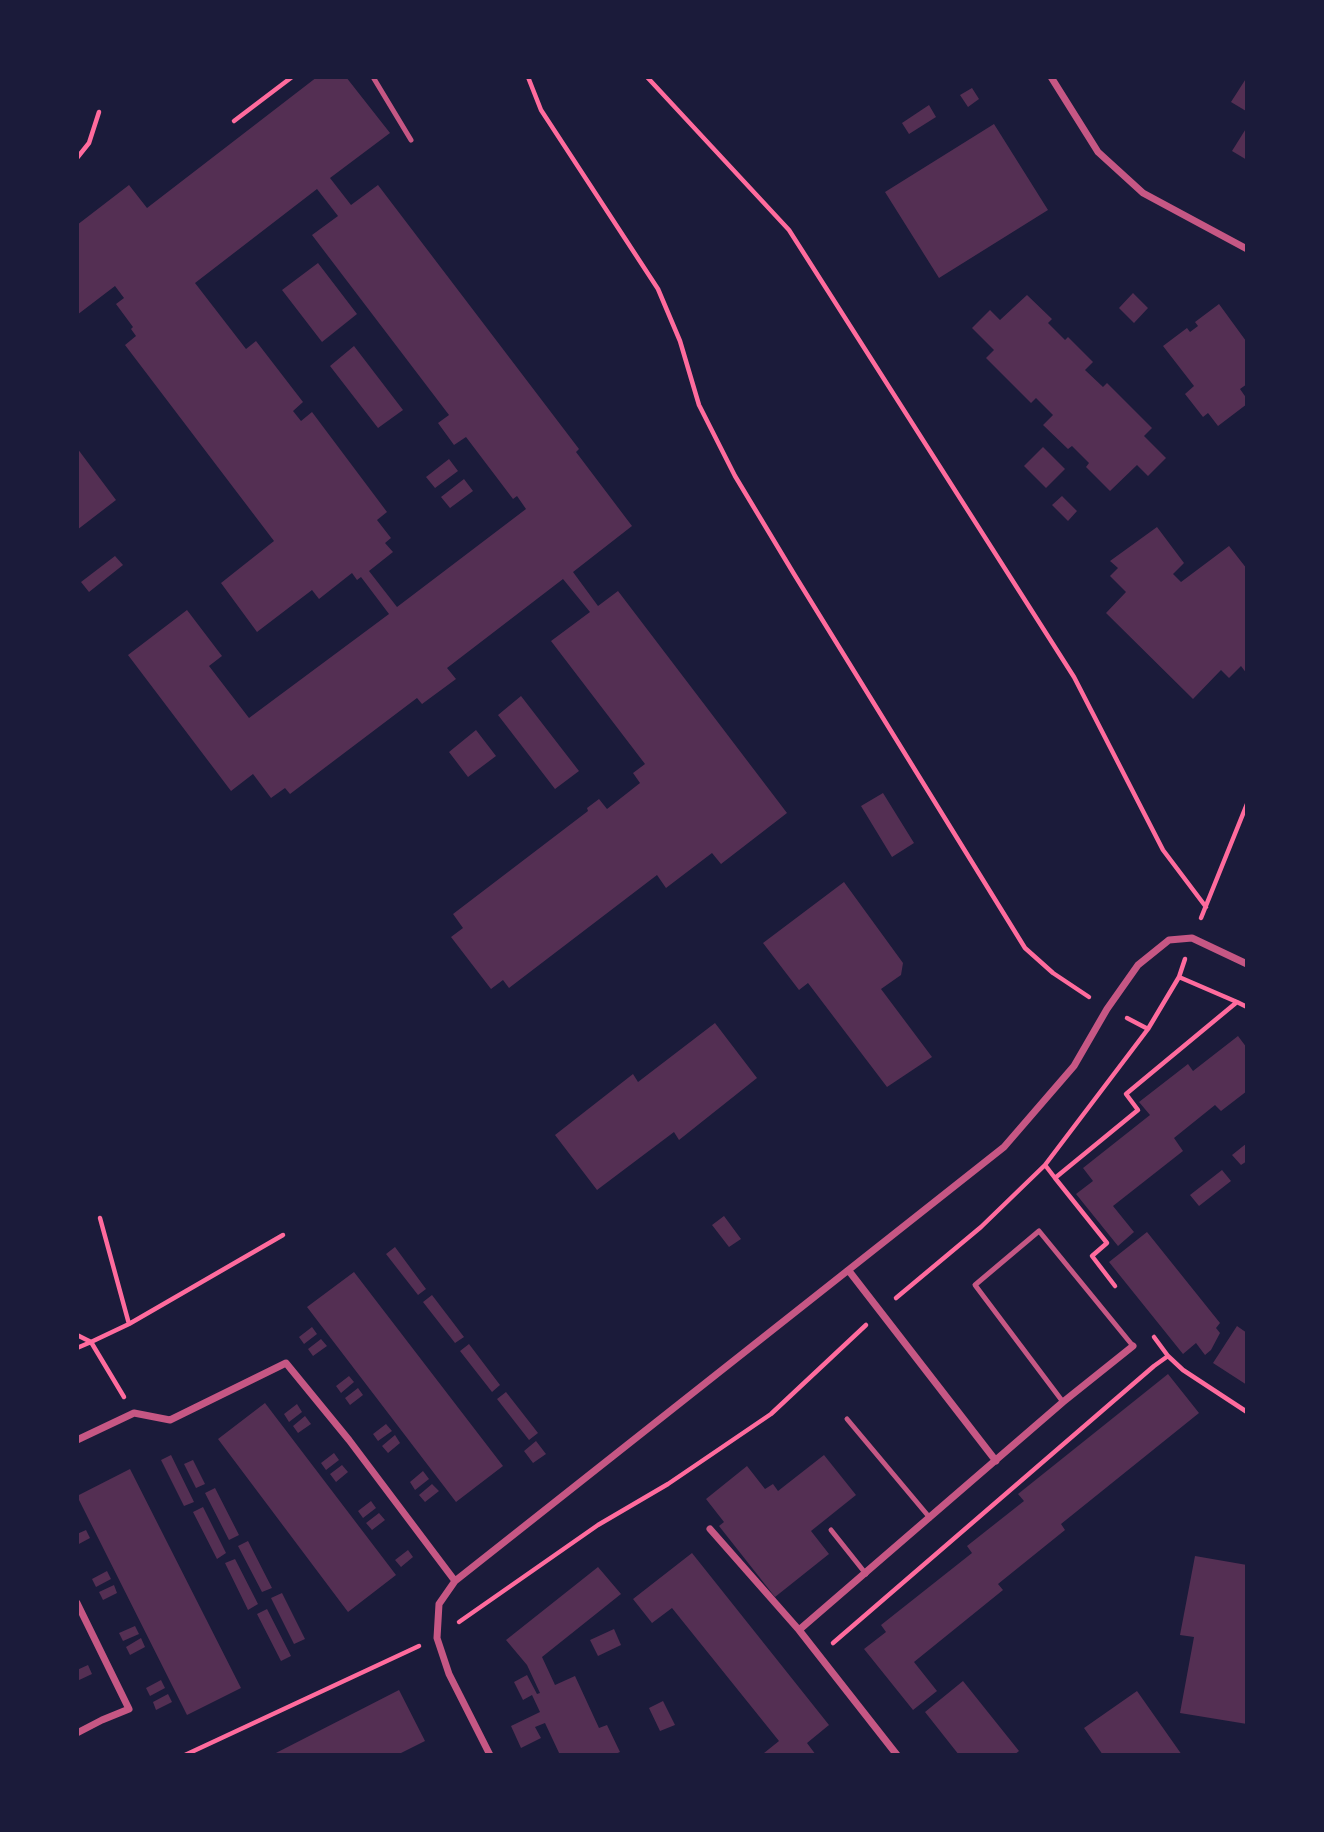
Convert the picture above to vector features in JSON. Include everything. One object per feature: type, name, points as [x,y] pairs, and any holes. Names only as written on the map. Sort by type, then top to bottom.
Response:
[{"type":"street","points":[[1051,77],[1098,152],[1143,194],[1247,249]]},
{"type":"street","points":[[490,1755],[449,1674],[437,1638],[439,1604],[455,1581],[1004,1147],[1074,1066],[1107,1009],[1138,965],[1169,940],[1192,938],[1247,964]]},
{"type":"street","points":[[849,1271],[996,1461]]},
{"type":"street","points":[[799,1630],[1063,1402],[1133,1346]]},
{"type":"street","points":[[77,1440],[134,1413],[170,1420],[286,1363],[349,1440],[455,1581]]},
{"type":"street","points":[[710,1529],[799,1630],[897,1755]]},
{"type":"street","points":[[77,1603],[129,1709],[77,1733]]},
{"type":"lane","points":[[373,77],[411,140]]},
{"type":"lane","points":[[1063,1402],[975,1285],[1039,1231],[1133,1346]]},
{"type":"lane","points":[[847,1419],[930,1518]]},
{"type":"lane","points":[[831,1530],[866,1574]]},
{"type":"path","points":[[234,121],[292,77]]},
{"type":"path","points":[[528,77],[541,110],[658,289],[680,341],[699,405],[735,476],[1025,947],[1053,973],[1107,1009],[1148,1028]]},
{"type":"path","points":[[647,77],[789,230],[1074,677],[1163,850],[1206,907]]},
{"type":"path","points":[[77,158],[89,143],[99,112]]},
{"type":"path","points":[[185,1755],[437,1638],[598,1525],[668,1484],[771,1414],[880,1311],[981,1227],[1045,1165],[1148,1028],[1179,977],[1192,938],[1247,804]]},
{"type":"path","points":[[1179,977],[1247,1007]]},
{"type":"path","points":[[1055,1178],[1138,1110],[1126,1094],[1237,1002]]},
{"type":"path","points":[[1045,1165],[1107,1243],[1091,1256],[1122,1296]]},
{"type":"path","points":[[100,1218],[129,1324]]},
{"type":"path","points":[[77,1348],[129,1324],[283,1235]]},
{"type":"path","points":[[77,1335],[91,1342],[134,1413]]},
{"type":"path","points":[[1153,1336],[1183,1370],[1247,1412]]},
{"type":"path","points":[[818,1655],[1168,1356]]},
{"type":"building","points":[[317,77],[346,77],[390,133],[330,178],[351,205],[378,185],[579,449],[576,452],[632,526],[573,572],[598,606],[618,591],[787,813],[721,864],[712,853],[666,888],[657,875],[509,988],[503,980],[491,989],[451,937],[463,928],[453,914],[588,811],[587,808],[599,799],[607,809],[640,783],[633,773],[645,764],[551,641],[590,612],[563,579],[447,668],[456,679],[422,704],[417,698],[290,794],[285,788],[271,798],[253,774],[231,791],[128,655],[187,610],[222,656],[209,666],[249,718],[389,614],[361,577],[357,580],[352,573],[319,599],[312,590],[257,632],[221,583],[274,541],[125,345],[136,336],[131,329],[133,327],[116,304],[124,298],[115,286],[77,315],[77,225],[129,185],[147,208]],"holes":[[[317,189],[338,216],[312,235],[449,415],[438,423],[454,445],[466,437],[513,499],[517,496],[526,509],[397,607],[369,571],[393,552],[385,543],[391,538],[377,520],[387,512],[312,412],[301,421],[293,411],[303,402],[256,341],[246,349],[195,283]]]},
{"type":"building","points":[[1247,77],[1247,109],[1246,111],[1231,102]]},
{"type":"building","points":[[972,88],[979,99],[968,107],[960,95]]},
{"type":"building","points":[[929,105],[936,117],[909,134],[902,123]]},
{"type":"building","points":[[994,124],[1048,210],[939,278],[885,192]]},
{"type":"building","points":[[1247,127],[1247,160],[1232,151]]},
{"type":"building","points":[[318,263],[357,314],[322,342],[282,290]]},
{"type":"building","points":[[1133,293],[1148,308],[1134,323],[1119,308]]},
{"type":"building","points":[[1027,295],[1052,319],[1048,323],[1065,340],[1068,337],[1093,362],[1085,370],[1103,387],[1107,383],[1152,428],[1144,436],[1166,458],[1148,476],[1137,465],[1110,491],[1086,467],[1089,463],[1072,446],[1068,449],[1043,425],[1053,415],[1036,398],[1031,403],[986,358],[994,350],[972,328],[990,310],[1000,320]]},
{"type":"building","points":[[1219,304],[1246,341],[1247,384],[1240,389],[1247,399],[1247,404],[1218,426],[1208,413],[1203,417],[1185,394],[1194,386],[1163,346],[1187,328],[1190,332],[1198,326],[1195,322]]},
{"type":"building","points":[[354,346],[403,410],[378,428],[330,366]]},
{"type":"building","points":[[1043,447],[1065,469],[1046,488],[1024,466]]},
{"type":"building","points":[[77,448],[116,500],[77,530]]},
{"type":"building","points":[[449,459],[458,471],[435,488],[426,477]]},
{"type":"building","points":[[464,479],[473,491],[450,508],[441,497]]},
{"type":"building","points":[[1062,496],[1077,511],[1068,521],[1052,505]]},
{"type":"building","points":[[1157,527],[1184,563],[1173,574],[1181,582],[1229,546],[1247,569],[1247,674],[1241,666],[1229,678],[1221,670],[1193,699],[1106,613],[1126,592],[1110,576],[1118,568],[1110,561]]},
{"type":"building","points":[[115,556],[123,565],[89,592],[81,582]]},
{"type":"building","points":[[521,696],[579,771],[555,789],[498,715]]},
{"type":"building","points":[[476,730],[496,756],[468,777],[449,752]]},
{"type":"building","points":[[883,793],[914,843],[892,857],[861,806]]},
{"type":"building","points":[[844,882],[903,963],[901,975],[881,989],[932,1057],[887,1087],[808,983],[799,990],[763,943]]},
{"type":"building","points":[[715,1023],[757,1078],[679,1140],[674,1132],[597,1190],[555,1135],[633,1074],[638,1082]]},
{"type":"building","points":[[1238,1036],[1247,1048],[1247,1091],[1221,1111],[1215,1105],[1174,1138],[1183,1151],[1113,1206],[1134,1232],[1118,1246],[1076,1194],[1093,1181],[1083,1168],[1150,1115],[1139,1102],[1188,1064],[1193,1071]]},
{"type":"building","points":[[1247,1143],[1247,1161],[1241,1165],[1232,1155]]},
{"type":"building","points":[[1222,1170],[1231,1181],[1199,1206],[1190,1195]]},
{"type":"building","points":[[724,1216],[741,1239],[729,1247],[712,1225]]},
{"type":"building","points":[[1147,1232],[1220,1323],[1216,1328],[1220,1333],[1211,1350],[1205,1355],[1196,1343],[1183,1354],[1109,1262]]},
{"type":"building","points":[[395,1247],[426,1289],[418,1295],[386,1254]]},
{"type":"building","points":[[354,1272],[503,1466],[456,1502],[307,1307]]},
{"type":"building","points":[[432,1295],[464,1337],[455,1343],[423,1302]]},
{"type":"building","points":[[1237,1326],[1247,1333],[1247,1385],[1213,1363]]},
{"type":"building","points":[[312,1327],[317,1334],[304,1344],[299,1337]]},
{"type":"building","points":[[321,1339],[327,1346],[313,1356],[308,1349]]},
{"type":"building","points":[[469,1344],[500,1385],[492,1392],[460,1351]]},
{"type":"building","points":[[1168,1374],[1199,1413],[1061,1524],[1065,1530],[998,1584],[1003,1590],[914,1662],[937,1691],[913,1710],[864,1649],[886,1632],[881,1625],[972,1553],[967,1546],[1024,1501],[1018,1494]]},
{"type":"building","points":[[349,1376],[354,1382],[341,1393],[336,1386]]},
{"type":"building","points":[[358,1388],[363,1395],[350,1405],[345,1398]]},
{"type":"building","points":[[506,1392],[538,1433],[529,1440],[497,1399]]},
{"type":"building","points":[[265,1403],[396,1575],[348,1612],[218,1439]]},
{"type":"building","points":[[297,1404],[302,1412],[289,1422],[284,1414]]},
{"type":"building","points":[[305,1416],[311,1424],[298,1433],[293,1426]]},
{"type":"building","points":[[386,1424],[392,1431],[378,1441],[373,1434]]},
{"type":"building","points":[[395,1435],[400,1443],[388,1453],[382,1446]]},
{"type":"building","points":[[536,1441],[546,1454],[533,1463],[524,1451]]},
{"type":"building","points":[[334,1453],[339,1460],[326,1470],[321,1463]]},
{"type":"building","points":[[171,1455],[194,1502],[184,1506],[161,1460]]},
{"type":"building","points":[[824,1455],[856,1495],[811,1531],[829,1554],[775,1597],[719,1526],[724,1522],[706,1499],[747,1466],[765,1489],[773,1484],[778,1491]]},
{"type":"building","points":[[193,1460],[205,1484],[196,1488],[184,1464]]},
{"type":"building","points":[[342,1465],[348,1472],[336,1482],[330,1474]]},
{"type":"building","points":[[130,1469],[241,1688],[187,1715],[77,1496]]},
{"type":"building","points":[[423,1471],[429,1479],[415,1490],[410,1482]]},
{"type":"building","points":[[432,1484],[439,1491],[425,1502],[419,1495]]},
{"type":"building","points":[[215,1488],[239,1535],[229,1540],[205,1493]]},
{"type":"building","points":[[371,1501],[376,1508],[363,1518],[358,1511]]},
{"type":"building","points":[[203,1507],[226,1553],[217,1559],[193,1512]]},
{"type":"building","points":[[379,1513],[385,1520],[372,1530],[366,1523]]},
{"type":"building","points":[[86,1530],[90,1538],[77,1545],[77,1534]]},
{"type":"building","points":[[248,1541],[272,1588],[262,1592],[238,1546]]},
{"type":"building","points":[[408,1550],[413,1557],[401,1567],[395,1560]]},
{"type":"building","points":[[692,1553],[829,1725],[807,1743],[816,1755],[766,1755],[764,1753],[779,1741],[672,1608],[652,1623],[633,1599]]},
{"type":"building","points":[[1195,1556],[1247,1565],[1247,1724],[1180,1713],[1194,1637],[1180,1635]]},
{"type":"building","points":[[235,1559],[258,1604],[248,1610],[225,1563]]},
{"type":"building","points":[[598,1567],[621,1594],[542,1657],[555,1685],[575,1676],[599,1728],[607,1725],[620,1752],[613,1755],[560,1755],[545,1723],[535,1727],[541,1738],[521,1748],[511,1726],[540,1712],[532,1695],[523,1700],[514,1682],[527,1675],[537,1694],[540,1693],[527,1665],[506,1640]]},
{"type":"building","points":[[107,1571],[111,1579],[96,1587],[92,1579]]},
{"type":"building","points":[[114,1585],[117,1593],[103,1600],[99,1592]]},
{"type":"building","points":[[282,1593],[305,1639],[294,1644],[271,1598]]},
{"type":"building","points":[[267,1609],[291,1656],[281,1661],[257,1614]]},
{"type":"building","points":[[135,1626],[139,1634],[123,1641],[119,1633]]},
{"type":"building","points":[[614,1629],[621,1645],[598,1656],[590,1640]]},
{"type":"building","points":[[141,1638],[145,1647],[130,1655],[126,1647]]},
{"type":"building","points":[[88,1665],[92,1674],[77,1681],[77,1670]]},
{"type":"building","points":[[161,1680],[165,1688],[150,1696],[146,1688]]},
{"type":"building","points":[[963,1681],[1019,1751],[1014,1755],[959,1755],[925,1712]]},
{"type":"building","points":[[399,1690],[425,1741],[397,1755],[272,1755]]},
{"type":"building","points":[[1137,1691],[1182,1755],[1103,1755],[1084,1728]]},
{"type":"building","points":[[168,1694],[172,1702],[156,1710],[153,1702]]},
{"type":"building","points":[[663,1701],[675,1725],[660,1731],[649,1708]]}]
